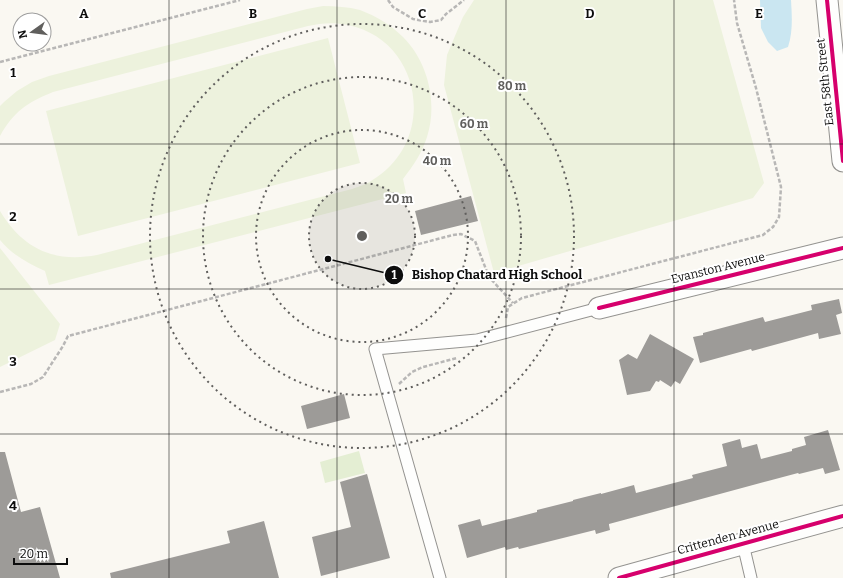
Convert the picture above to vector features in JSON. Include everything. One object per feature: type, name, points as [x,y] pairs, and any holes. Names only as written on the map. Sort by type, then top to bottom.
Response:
[{"type":"street","name":"East 58th Street","points":[[827,0],[843,161]]},
{"type":"street","name":"Evanston Avenue","points":[[599,308],[843,248]]},
{"type":"street","name":"Crittenden Avenue","points":[[619,578],[843,516]]},
{"type":"lane","points":[[440,578],[375,349],[478,340],[599,308]]},
{"type":"lane","points":[[743,544],[751,578]]},
{"type":"path","points":[[0,62],[240,0]]},
{"type":"path","points":[[388,0],[393,7],[413,19],[430,22],[441,20],[446,14],[464,0]]},
{"type":"path","points":[[0,392],[31,384],[43,377],[68,336],[453,234],[461,234],[475,241],[489,277],[513,303],[522,298],[763,235],[773,227],[779,217],[781,187],[756,88],[737,23],[734,0]]},
{"type":"green space","points":[[474,0],[713,0],[764,183],[753,198],[494,273],[444,85],[447,55],[463,17]]},
{"type":"green space","points":[[323,6],[351,8],[372,15],[383,21],[403,37],[419,58],[431,97],[430,124],[423,148],[403,179],[406,193],[49,285],[45,271],[26,262],[0,240],[0,211],[19,235],[29,244],[41,250],[53,255],[67,257],[97,255],[352,189],[377,177],[396,159],[408,138],[413,115],[412,91],[405,69],[392,49],[373,34],[338,23],[308,26],[53,92],[22,109],[10,120],[0,136],[0,106],[17,91],[32,82],[49,76]]},
{"type":"green space","points":[[328,38],[360,163],[78,236],[46,111]]},
{"type":"green space","points":[[0,248],[60,324],[55,340],[0,367]]},
{"type":"green space","points":[[359,451],[365,473],[325,483],[320,462]]},
{"type":"water","points":[[760,0],[791,0],[792,18],[788,47],[777,51],[768,42],[761,28]]},
{"type":"building","points":[[471,196],[478,221],[421,235],[415,211]]},
{"type":"building","points":[[839,299],[842,313],[836,315],[841,334],[819,339],[818,333],[700,363],[693,337],[763,317],[765,322],[812,310],[811,305]]},
{"type":"building","points":[[650,334],[694,359],[680,384],[675,381],[671,387],[660,380],[659,382],[656,381],[650,391],[627,395],[619,360],[628,354],[637,359]]},
{"type":"building","points":[[344,394],[350,418],[307,429],[301,406]]},
{"type":"building","points":[[828,430],[840,470],[825,474],[823,468],[798,473],[609,524],[610,530],[596,534],[595,530],[519,549],[518,547],[506,550],[505,547],[467,558],[458,525],[480,519],[482,526],[537,512],[537,510],[573,500],[634,485],[636,493],[693,478],[692,475],[727,466],[722,444],[740,439],[742,448],[757,444],[761,459],[792,451],[792,449],[806,445],[804,437]]},
{"type":"building","points":[[0,452],[5,452],[21,512],[40,507],[60,578],[0,578]]},
{"type":"building","points":[[367,474],[390,558],[321,576],[312,537],[351,527],[340,482]]},
{"type":"building","points":[[264,521],[279,578],[111,578],[110,573],[230,543],[227,531]]},
{"type":"cycle path","points":[[827,0],[843,161]]},
{"type":"cycle path","points":[[599,308],[843,248]]},
{"type":"cycle path","points":[[619,578],[843,516]]},
{"type":"place","name":"Bishop Chatard High School","points":[[328,259]]}]
